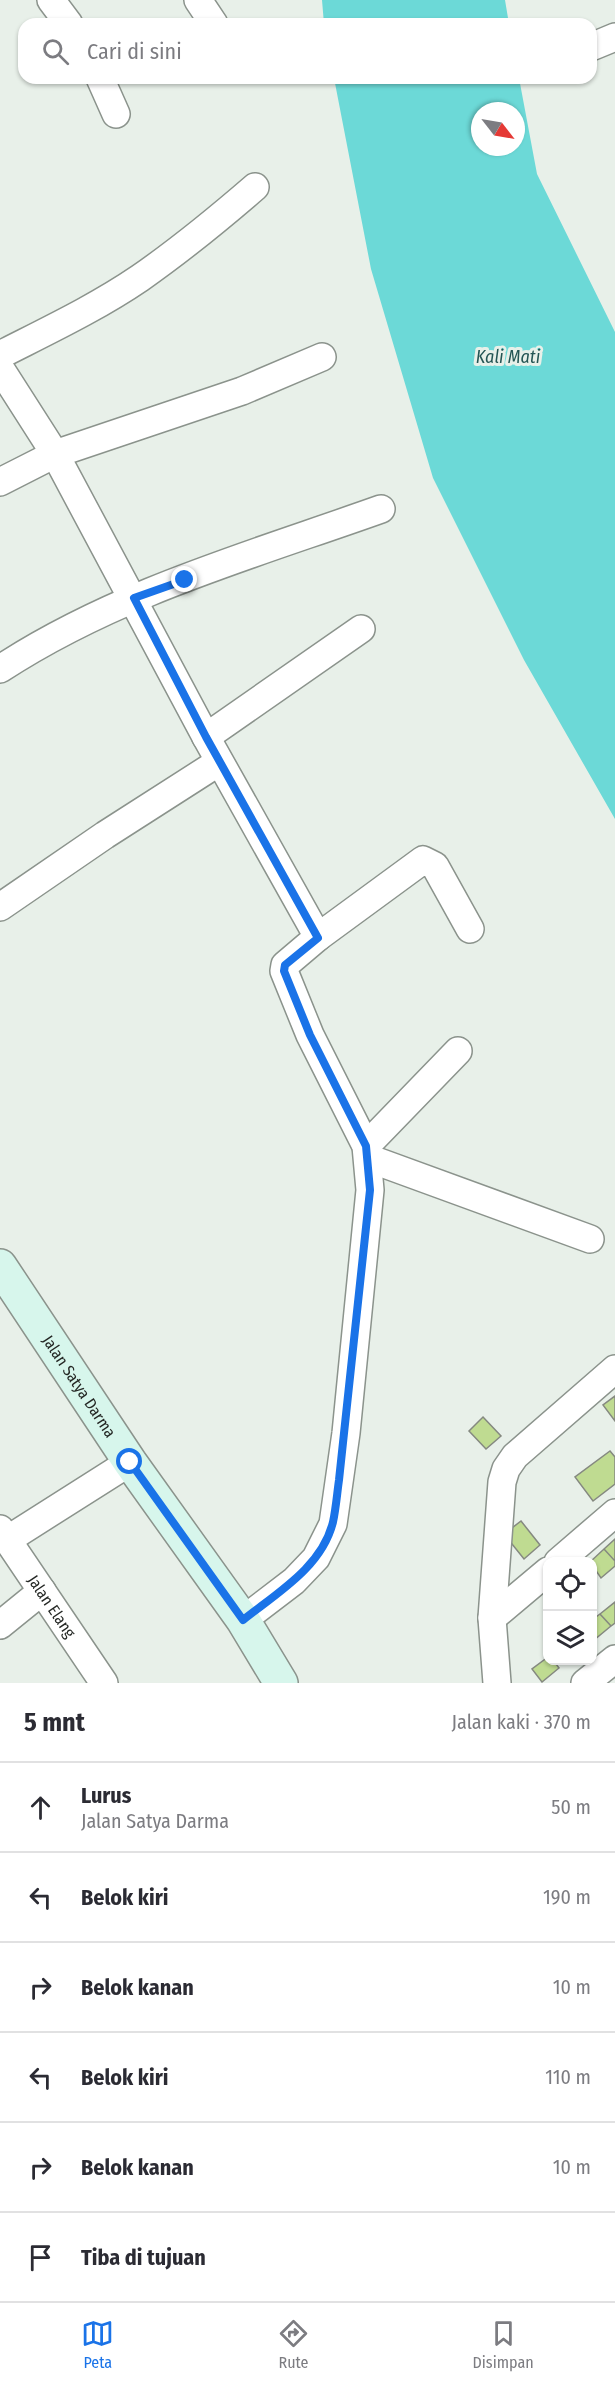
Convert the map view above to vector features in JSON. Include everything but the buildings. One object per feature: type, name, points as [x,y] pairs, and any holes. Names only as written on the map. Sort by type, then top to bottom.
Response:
[{"type":"main road","name":"Jalan Satya Darma","points":[[0,1266],[130,1462],[243,1620],[281,1683]]},
{"type":"street","points":[[51,0],[64,18]]},
{"type":"street","points":[[198,0],[210,18]]},
{"type":"street","points":[[597,44],[615,37]]},
{"type":"street","points":[[103,84],[116,114]]},
{"type":"street","points":[[0,355],[82,314],[139,279],[210,226],[255,187]]},
{"type":"street","points":[[0,482],[55,454],[242,391],[322,357]]},
{"type":"street","points":[[0,368],[55,454],[134,598],[219,762],[318,938]]},
{"type":"street","points":[[0,669],[34,646],[134,598],[381,508]]},
{"type":"street","points":[[206,737],[362,628]]},
{"type":"street","points":[[0,907],[105,835],[219,762]]},
{"type":"street","points":[[243,1620],[294,1581],[316,1558],[333,1524],[346,1433],[370,1190],[367,1152],[310,1035],[284,971],[285,965],[423,860],[435,866],[470,929]]},
{"type":"street","points":[[367,1152],[458,1051]]},
{"type":"street","points":[[367,1152],[590,1239]]},
{"type":"street","points":[[497,1683],[492,1618],[502,1482],[506,1469],[515,1456],[615,1369]]},
{"type":"street","points":[[4,1534],[130,1462]]},
{"type":"street","points":[[564,1557],[615,1513]]},
{"type":"street","name":"Jalan Elang","points":[[4,1534],[104,1683]]},
{"type":"street","points":[[492,1618],[543,1574]]},
{"type":"street","points":[[0,1625],[42,1591]]},
{"type":"street","points":[[585,1683],[615,1659]]},
{"type":"water","points":[[322,0],[505,0],[508,18],[324,18]]},
{"type":"water","name":"Kali Mati","points":[[335,84],[520,84],[524,102],[471,102],[471,156],[525,156],[525,110],[537,174],[615,332],[615,819],[524,660],[433,478],[371,269]]},
{"type":"route","points":[[130,1462],[243,1620],[294,1581],[316,1558],[333,1524],[346,1433],[370,1190],[366,1146],[310,1035],[284,971],[285,965],[318,938],[206,737],[134,598],[185,580]]}]
